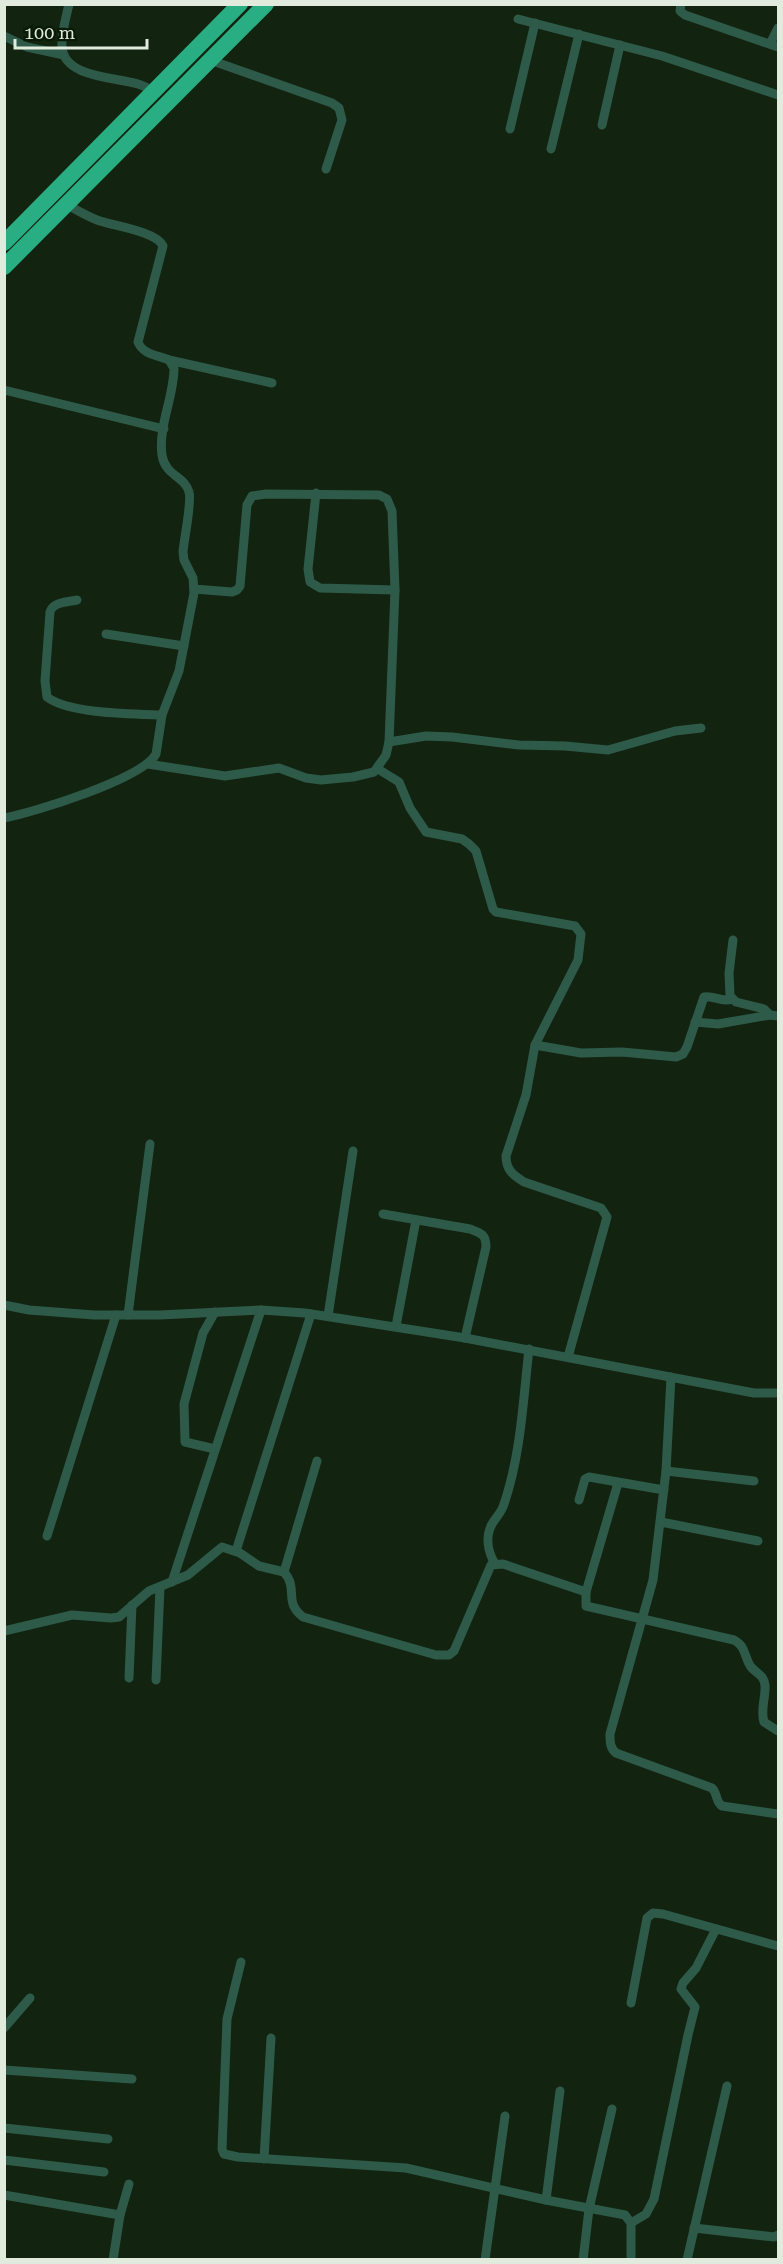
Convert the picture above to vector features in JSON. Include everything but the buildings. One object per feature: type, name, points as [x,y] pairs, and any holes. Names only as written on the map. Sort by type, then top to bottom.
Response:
[{"type":"highway","points":[[4,243],[240,4]]},
{"type":"highway","points":[[4,267],[266,4]]},
{"type":"street","points":[[69,4],[62,37],[64,55],[82,72],[138,84],[155,91]]},
{"type":"street","points":[[681,4],[680,10],[685,15],[774,46],[778,28]]},
{"type":"street","points":[[518,19],[662,56],[778,96]]},
{"type":"street","points":[[510,129],[535,23]]},
{"type":"street","points":[[551,149],[579,34]]},
{"type":"street","points":[[4,36],[27,47],[64,55]]},
{"type":"street","points":[[602,125],[620,45]]},
{"type":"street","points":[[210,60],[332,103],[339,108],[342,114],[341,126],[326,169]]},
{"type":"street","points":[[67,205],[94,219],[153,236],[162,242],[163,251],[138,342],[140,347],[169,360],[272,383]]},
{"type":"street","points":[[4,818],[85,793],[135,772],[148,764],[156,753],[162,715],[176,681],[194,589],[193,578],[184,560],[183,552],[189,491],[182,481],[166,469],[161,446],[174,374],[172,363],[169,360]]},
{"type":"street","points":[[4,390],[164,429]]},
{"type":"street","points":[[316,493],[308,569],[310,582],[320,588],[395,590]]},
{"type":"street","points":[[148,764],[225,776],[279,768],[306,778],[321,780],[368,774],[378,769],[386,755],[389,742],[395,590],[392,511],[387,499],[366,493],[252,496],[247,505],[240,586],[232,592],[194,589]]},
{"type":"street","points":[[77,600],[57,604],[51,608],[45,681],[47,697],[61,704],[92,710],[162,715]]},
{"type":"street","points":[[106,634],[184,646]]},
{"type":"street","points":[[389,742],[426,736],[452,736],[519,745],[576,746],[608,750],[675,731],[701,728]]},
{"type":"street","points":[[378,769],[399,782],[422,828],[432,834],[462,839],[476,851],[493,909],[496,912],[575,926],[581,934],[579,957],[535,1045],[526,1095],[506,1156],[506,1164],[515,1177],[601,1208],[607,1216],[568,1357]]},
{"type":"street","points":[[733,940],[729,973],[729,990],[732,999],[741,1004],[764,1009],[774,1016]]},
{"type":"street","points":[[535,1045],[581,1053],[622,1052],[676,1057],[682,1054],[687,1047],[704,997],[724,1001],[732,999]]},
{"type":"street","points":[[695,1022],[718,1024],[774,1016]]},
{"type":"street","points":[[128,1315],[150,1144]]},
{"type":"street","points":[[328,1316],[353,1151]]},
{"type":"street","points":[[383,1214],[483,1233],[486,1247],[465,1338]]},
{"type":"street","points":[[396,1326],[416,1220]]},
{"type":"street","points":[[4,1305],[58,1313],[116,1315],[261,1310],[311,1314],[529,1349],[754,1393],[777,1393],[778,1383]]},
{"type":"street","points":[[172,1582],[261,1310]]},
{"type":"street","points":[[215,1312],[203,1333],[184,1404],[186,1442],[215,1449]]},
{"type":"street","points":[[236,1551],[311,1314]]},
{"type":"street","points":[[47,1536],[116,1315]]},
{"type":"street","points":[[495,1564],[489,1549],[489,1533],[504,1505],[515,1461],[522,1420],[529,1349]]},
{"type":"street","points":[[670,1377],[666,1471],[654,1580],[610,1734],[612,1750],[616,1754],[706,1786],[715,1791],[717,1802],[722,1806],[778,1814]]},
{"type":"street","points":[[284,1572],[317,1461]]},
{"type":"street","points":[[666,1471],[754,1481]]},
{"type":"street","points":[[579,1500],[585,1479],[589,1477],[664,1490]]},
{"type":"street","points":[[618,1483],[586,1592],[585,1603],[590,1607],[740,1643],[750,1665],[762,1677],[765,1684],[762,1716],[764,1722],[778,1731]]},
{"type":"street","points":[[661,1522],[758,1541]]},
{"type":"street","points":[[4,1631],[72,1615],[118,1617],[148,1591],[188,1575],[219,1549],[226,1547],[259,1566],[284,1572],[291,1584],[292,1605],[303,1617],[442,1656],[449,1655],[453,1651],[488,1567],[503,1564],[586,1592]]},
{"type":"street","points":[[156,1680],[160,1587]]},
{"type":"street","points":[[129,1678],[132,1605]]},
{"type":"street","points":[[631,2003],[647,1918],[650,1914],[657,1912],[778,1946]]},
{"type":"street","points":[[631,2223],[646,2214],[654,2199],[688,2035],[695,2013],[694,2007],[681,1989],[683,1983],[696,1968],[716,1929]]},
{"type":"street","points":[[241,1962],[227,2019],[222,2150],[228,2156],[406,2168],[546,2200],[625,2215],[631,2223],[631,2259]]},
{"type":"street","points":[[4,2028],[30,1998]]},
{"type":"street","points":[[264,2159],[271,2038]]},
{"type":"street","points":[[4,2070],[132,2079]]},
{"type":"street","points":[[687,2259],[726,2086]]},
{"type":"street","points":[[546,2200],[560,2091]]},
{"type":"street","points":[[583,2259],[589,2209],[612,2109]]},
{"type":"street","points":[[485,2259],[505,2116]]},
{"type":"street","points":[[4,2128],[108,2139]]},
{"type":"street","points":[[4,2160],[104,2172]]},
{"type":"street","points":[[113,2259],[120,2215],[129,2184]]},
{"type":"street","points":[[4,2195],[120,2215]]},
{"type":"street","points":[[694,2228],[774,2237],[778,2235]]}]
